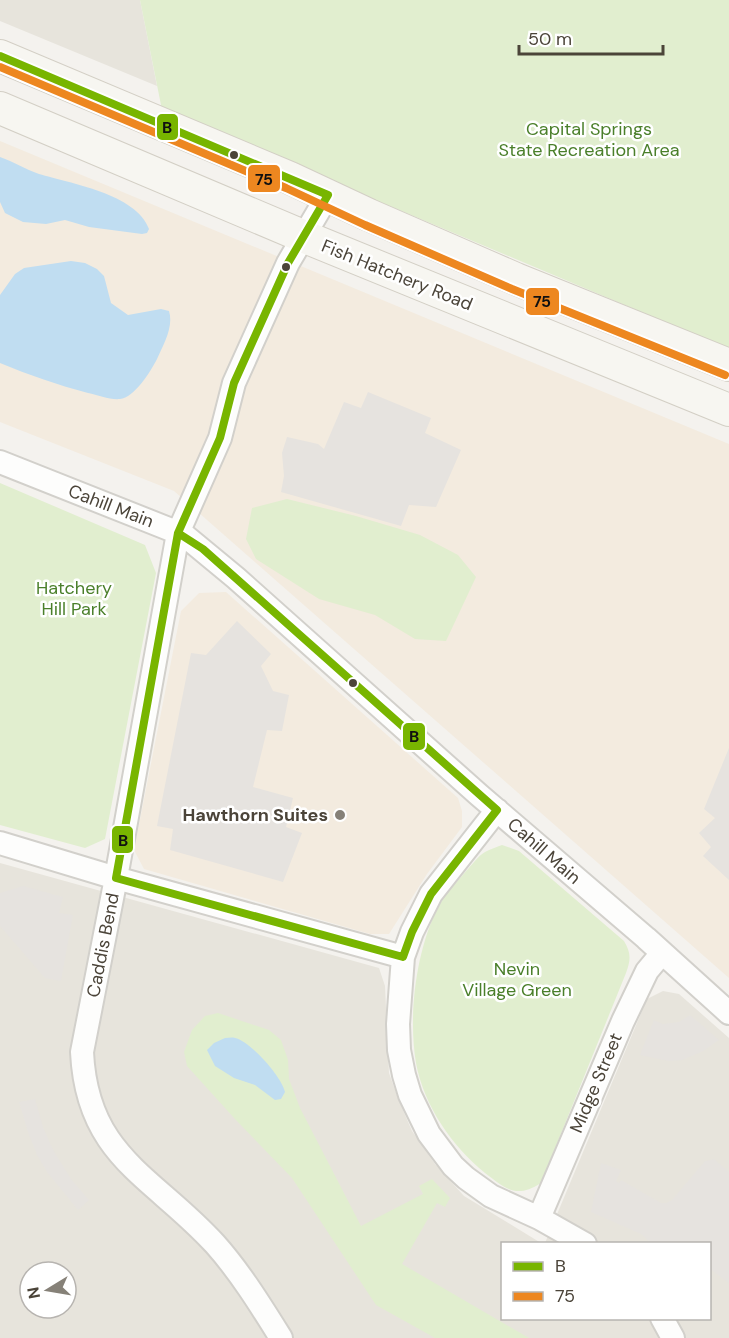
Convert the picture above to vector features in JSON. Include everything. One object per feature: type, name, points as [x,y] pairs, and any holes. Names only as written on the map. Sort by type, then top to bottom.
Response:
[{"type":"main road","points":[[0,56],[328,195],[516,279],[729,365]]},
{"type":"main road","name":"Fish Hatchery Road","points":[[0,108],[304,237],[729,411]]},
{"type":"street","name":"Caddis Bend","points":[[281,1338],[240,1275],[215,1245],[130,1167],[105,1135],[94,1113],[83,1071],[82,1052],[178,533],[220,438],[234,383],[288,263],[328,195]]},
{"type":"street","name":"Cahill Main","points":[[0,462],[184,535],[228,570],[729,1013]]},
{"type":"street","points":[[497,810],[431,894],[412,932],[403,957],[398,1024],[399,1050],[404,1075],[419,1116],[441,1150],[466,1178],[491,1196],[539,1218],[581,1242]]},
{"type":"street","points":[[0,843],[116,878],[403,957]]},
{"type":"street","name":"Midge Street","points":[[539,1218],[623,1021],[647,971],[662,953]]},
{"type":"street","points":[[663,1320],[673,1338]]},
{"type":"shaded area","points":[[0,0],[140,0],[157,86],[0,21]]},
{"type":"shaded area","points":[[0,141],[729,444],[729,978],[174,491],[0,422]]},
{"type":"shaded area","points":[[368,392],[431,418],[425,433],[461,450],[436,507],[409,505],[401,526],[281,492],[284,476],[282,453],[287,437],[318,444],[324,449],[344,402],[361,408]]},
{"type":"shaded area","points":[[226,592],[458,798],[462,811],[462,827],[427,874],[389,934],[370,934],[144,869],[134,850],[181,611],[199,593]]},
{"type":"shaded area","points":[[237,621],[271,654],[261,666],[273,691],[289,695],[282,731],[267,730],[253,787],[293,798],[286,827],[302,833],[283,882],[170,850],[173,829],[157,826],[191,653],[206,655]]},
{"type":"shaded area","points":[[729,748],[729,880],[703,856],[711,847],[699,833],[715,818],[704,809]]},
{"type":"shaded area","points":[[0,863],[379,968],[385,986],[389,1073],[412,1131],[435,1164],[464,1196],[539,1242],[501,1242],[501,1320],[711,1320],[711,1242],[545,1242],[647,999],[663,991],[679,994],[729,1038],[729,1338],[0,1338]]},
{"type":"shaded area","points":[[23,886],[63,897],[59,913],[73,915],[61,981],[45,978],[0,926],[0,893]]},
{"type":"shaded area","points":[[690,1015],[719,1040],[703,1051],[682,1060],[669,1061],[640,1055],[654,1020],[663,1024],[679,1022]]},
{"type":"shaded area","points":[[35,1099],[53,1150],[71,1179],[89,1200],[78,1210],[47,1172],[28,1132],[19,1102]]},
{"type":"shaded area","points":[[714,1159],[729,1172],[729,1283],[711,1270],[711,1242],[650,1242],[641,1234],[591,1212],[601,1163],[621,1170],[616,1181],[619,1183],[621,1180],[661,1203],[666,1203],[672,1200],[705,1161]]},
{"type":"green space","name":"Capital Springs State Recreation Area","points":[[140,0],[729,0],[729,349],[162,110]]},
{"type":"green space","name":"Hatchery Hill Park","points":[[0,483],[145,545],[156,573],[105,839],[85,848],[0,825]]},
{"type":"green space","points":[[287,499],[420,535],[458,555],[476,577],[446,641],[415,639],[375,615],[319,599],[256,559],[246,539],[252,508]]},
{"type":"green space","name":"Nevin Village Green","points":[[502,845],[519,851],[624,941],[630,956],[626,973],[541,1183],[518,1191],[499,1184],[485,1173],[461,1150],[441,1124],[420,1079],[416,1063],[413,1025],[419,963],[430,924],[438,907],[451,888],[480,856]]},
{"type":"green space","points":[[218,1013],[269,1030],[281,1040],[288,1060],[289,1079],[300,1108],[361,1226],[423,1194],[419,1186],[432,1179],[450,1198],[445,1207],[437,1203],[402,1264],[529,1338],[435,1338],[376,1305],[292,1178],[187,1066],[184,1052],[192,1030],[205,1016]]},
{"type":"water","points":[[0,157],[39,174],[84,186],[117,199],[142,217],[149,229],[147,233],[89,227],[65,220],[46,224],[23,222],[5,213],[0,202]]},
{"type":"water","points":[[71,261],[85,263],[97,269],[104,276],[111,303],[128,315],[161,309],[169,311],[169,330],[151,370],[131,394],[120,399],[88,393],[44,380],[0,363],[0,295],[15,274],[24,268]]},
{"type":"water","points":[[225,1038],[241,1041],[264,1060],[283,1085],[285,1092],[281,1099],[275,1100],[255,1085],[234,1078],[215,1066],[207,1050],[214,1043]]},
{"type":"transit line","name":"B","points":[[0,56],[328,195],[288,263],[234,383],[220,438],[178,533]]},
{"type":"transit line","name":"75","points":[[0,67],[286,188],[512,289],[725,375]]},
{"type":"transit line","name":"B","points":[[178,533],[203,549],[497,810],[431,894],[412,932],[403,957],[116,878],[178,533]]},
{"type":"place","name":"Hawthorn Suites","points":[[340,815]]}]
